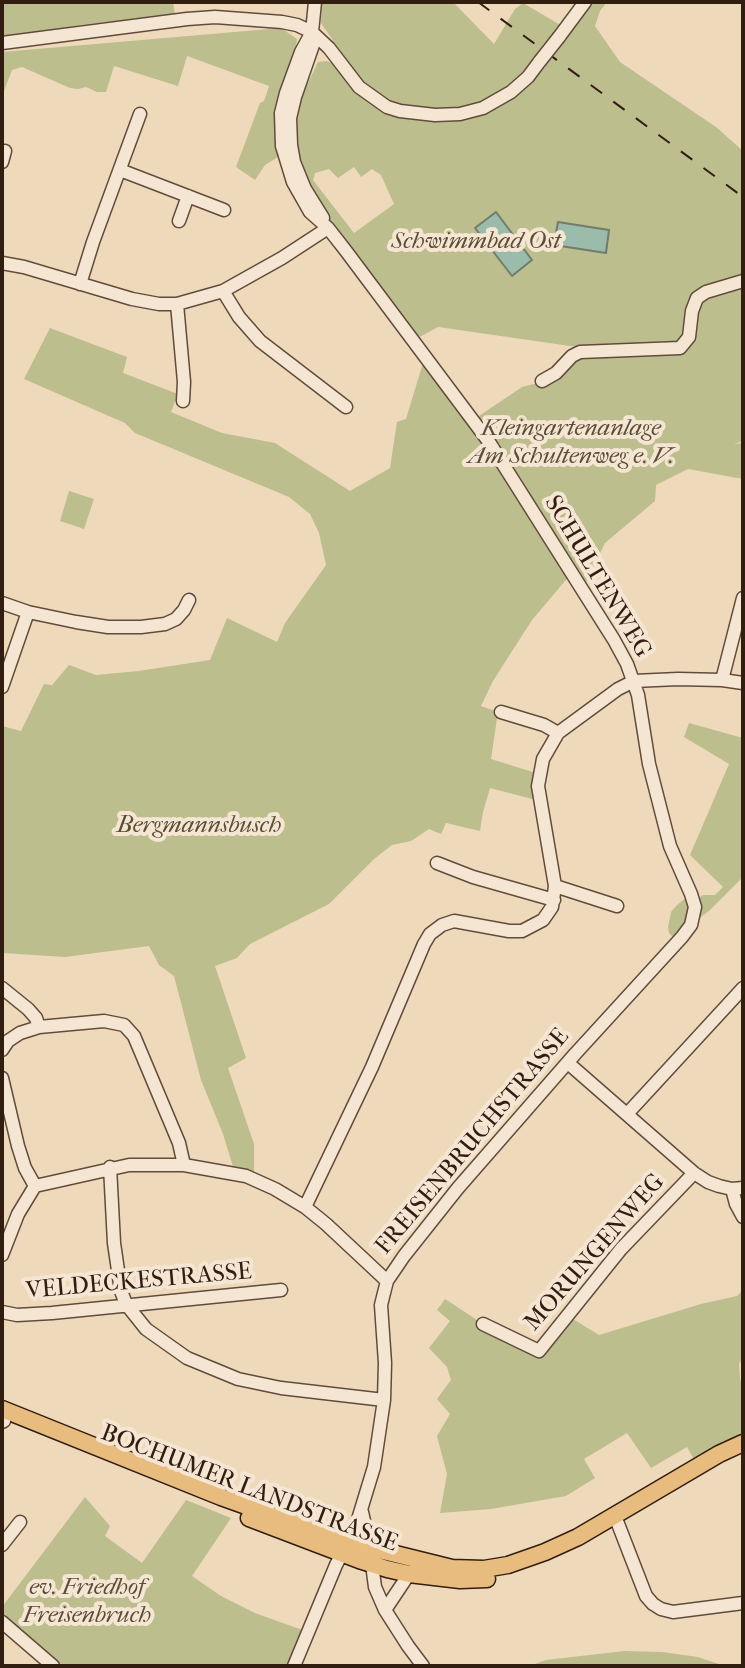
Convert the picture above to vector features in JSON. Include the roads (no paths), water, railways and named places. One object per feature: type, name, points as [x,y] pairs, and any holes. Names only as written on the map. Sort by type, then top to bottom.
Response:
[{"type":"main road","name":"BOCHUMER LANDSTRASSE","points":[[2,1418],[344,1548],[460,1580],[511,1574],[549,1562],[584,1546],[719,1454],[743,1443]]},
{"type":"main road","name":"BOCHUMER LANDSTRASSE","points":[[617,1521],[743,1455]]},
{"type":"main road","name":"BOCHUMER LANDSTRASSE","points":[[344,1548],[372,1564],[409,1566]]},
{"type":"street","name":"SCHULTENWEG","points":[[315,2],[313,45],[290,118],[294,162],[305,189],[328,228],[489,442],[614,640],[634,681],[649,764],[667,837],[695,907]]},
{"type":"street","points":[[2,43],[215,17],[282,22],[312,32],[329,48],[350,77],[387,107],[418,114],[460,114],[483,108],[511,92],[528,77],[585,2]]},
{"type":"street","points":[[80,284],[140,114]]},
{"type":"street","points":[[120,170],[224,210]]},
{"type":"street","points":[[179,221],[188,196]]},
{"type":"street","points":[[2,263],[132,299],[177,304],[223,291],[328,228]]},
{"type":"street","points":[[542,381],[580,352],[680,348],[689,337],[697,298],[706,292],[743,281]]},
{"type":"street","points":[[223,291],[239,317],[260,341],[346,407]]},
{"type":"street","points":[[177,304],[183,401]]},
{"type":"street","points":[[722,680],[743,598]]},
{"type":"street","points":[[2,603],[28,612],[108,627],[141,627],[165,624],[176,619],[189,600]]},
{"type":"street","points":[[2,687],[28,612]]},
{"type":"street","points":[[305,1207],[376,1058],[430,934],[454,921],[522,931],[543,920],[549,913],[555,886],[538,786],[543,759],[558,733],[618,689],[634,681],[678,679],[743,683]]},
{"type":"street","points":[[501,712],[544,725],[558,733]]},
{"type":"street","points":[[437,863],[473,877],[554,900]]},
{"type":"street","points":[[555,886],[617,906]]},
{"type":"street","name":"FREISENBRUCHSTRASSE","points":[[294,1666],[356,1526],[374,1467],[384,1400],[381,1305],[387,1281],[458,1188],[682,937],[691,925],[695,907]]},
{"type":"street","points":[[2,988],[28,1009],[39,1027]]},
{"type":"street","points":[[627,1114],[743,988]]},
{"type":"street","points":[[2,1050],[8,1041],[20,1033],[39,1027],[104,1021],[124,1025],[134,1036],[179,1143],[184,1165]]},
{"type":"street","points":[[568,1063],[694,1173],[708,1182],[738,1188],[736,1204],[743,1217]]},
{"type":"street","points":[[2,1078],[18,1146],[35,1186]]},
{"type":"street","points":[[2,1255],[18,1214],[35,1186],[110,1167],[184,1165],[248,1176],[305,1207],[387,1281]]},
{"type":"street","points":[[110,1167],[121,1291],[126,1304],[146,1329],[187,1358],[238,1379],[281,1388],[384,1400]]},
{"type":"street","name":"MORUNGENWEG","points":[[483,1324],[539,1351],[621,1249],[694,1173]]},
{"type":"street","name":"VELDECKESTRASSE","points":[[2,1312],[29,1315],[281,1290]]},
{"type":"street","name":"BOCHUMER LANDSTRASSE","points":[[362,1507],[371,1539],[401,1552],[409,1566]]},
{"type":"street","points":[[617,1521],[646,1596],[653,1604],[673,1612],[743,1603]]},
{"type":"street","points":[[2,1545],[20,1522]]},
{"type":"street","points":[[372,1564],[375,1587],[385,1610],[423,1666]]},
{"type":"street","points":[[385,1610],[409,1566]]},
{"type":"street","points":[[2,1622],[53,1666]]},
{"type":"railway","points":[[478,2],[743,197]]},
{"type":"park label","name":"Schwimmbad Ost","points":[[476,242]]},
{"type":"park label","name":"Kleingartenanlage Am Schultenweg e. V.","points":[[571,443]]},
{"type":"park label","name":"Bergmannsbusch","points":[[199,826]]},
{"type":"park label","name":"ev. Friedhof Freisenbruch","points":[[87,1602]]}]
